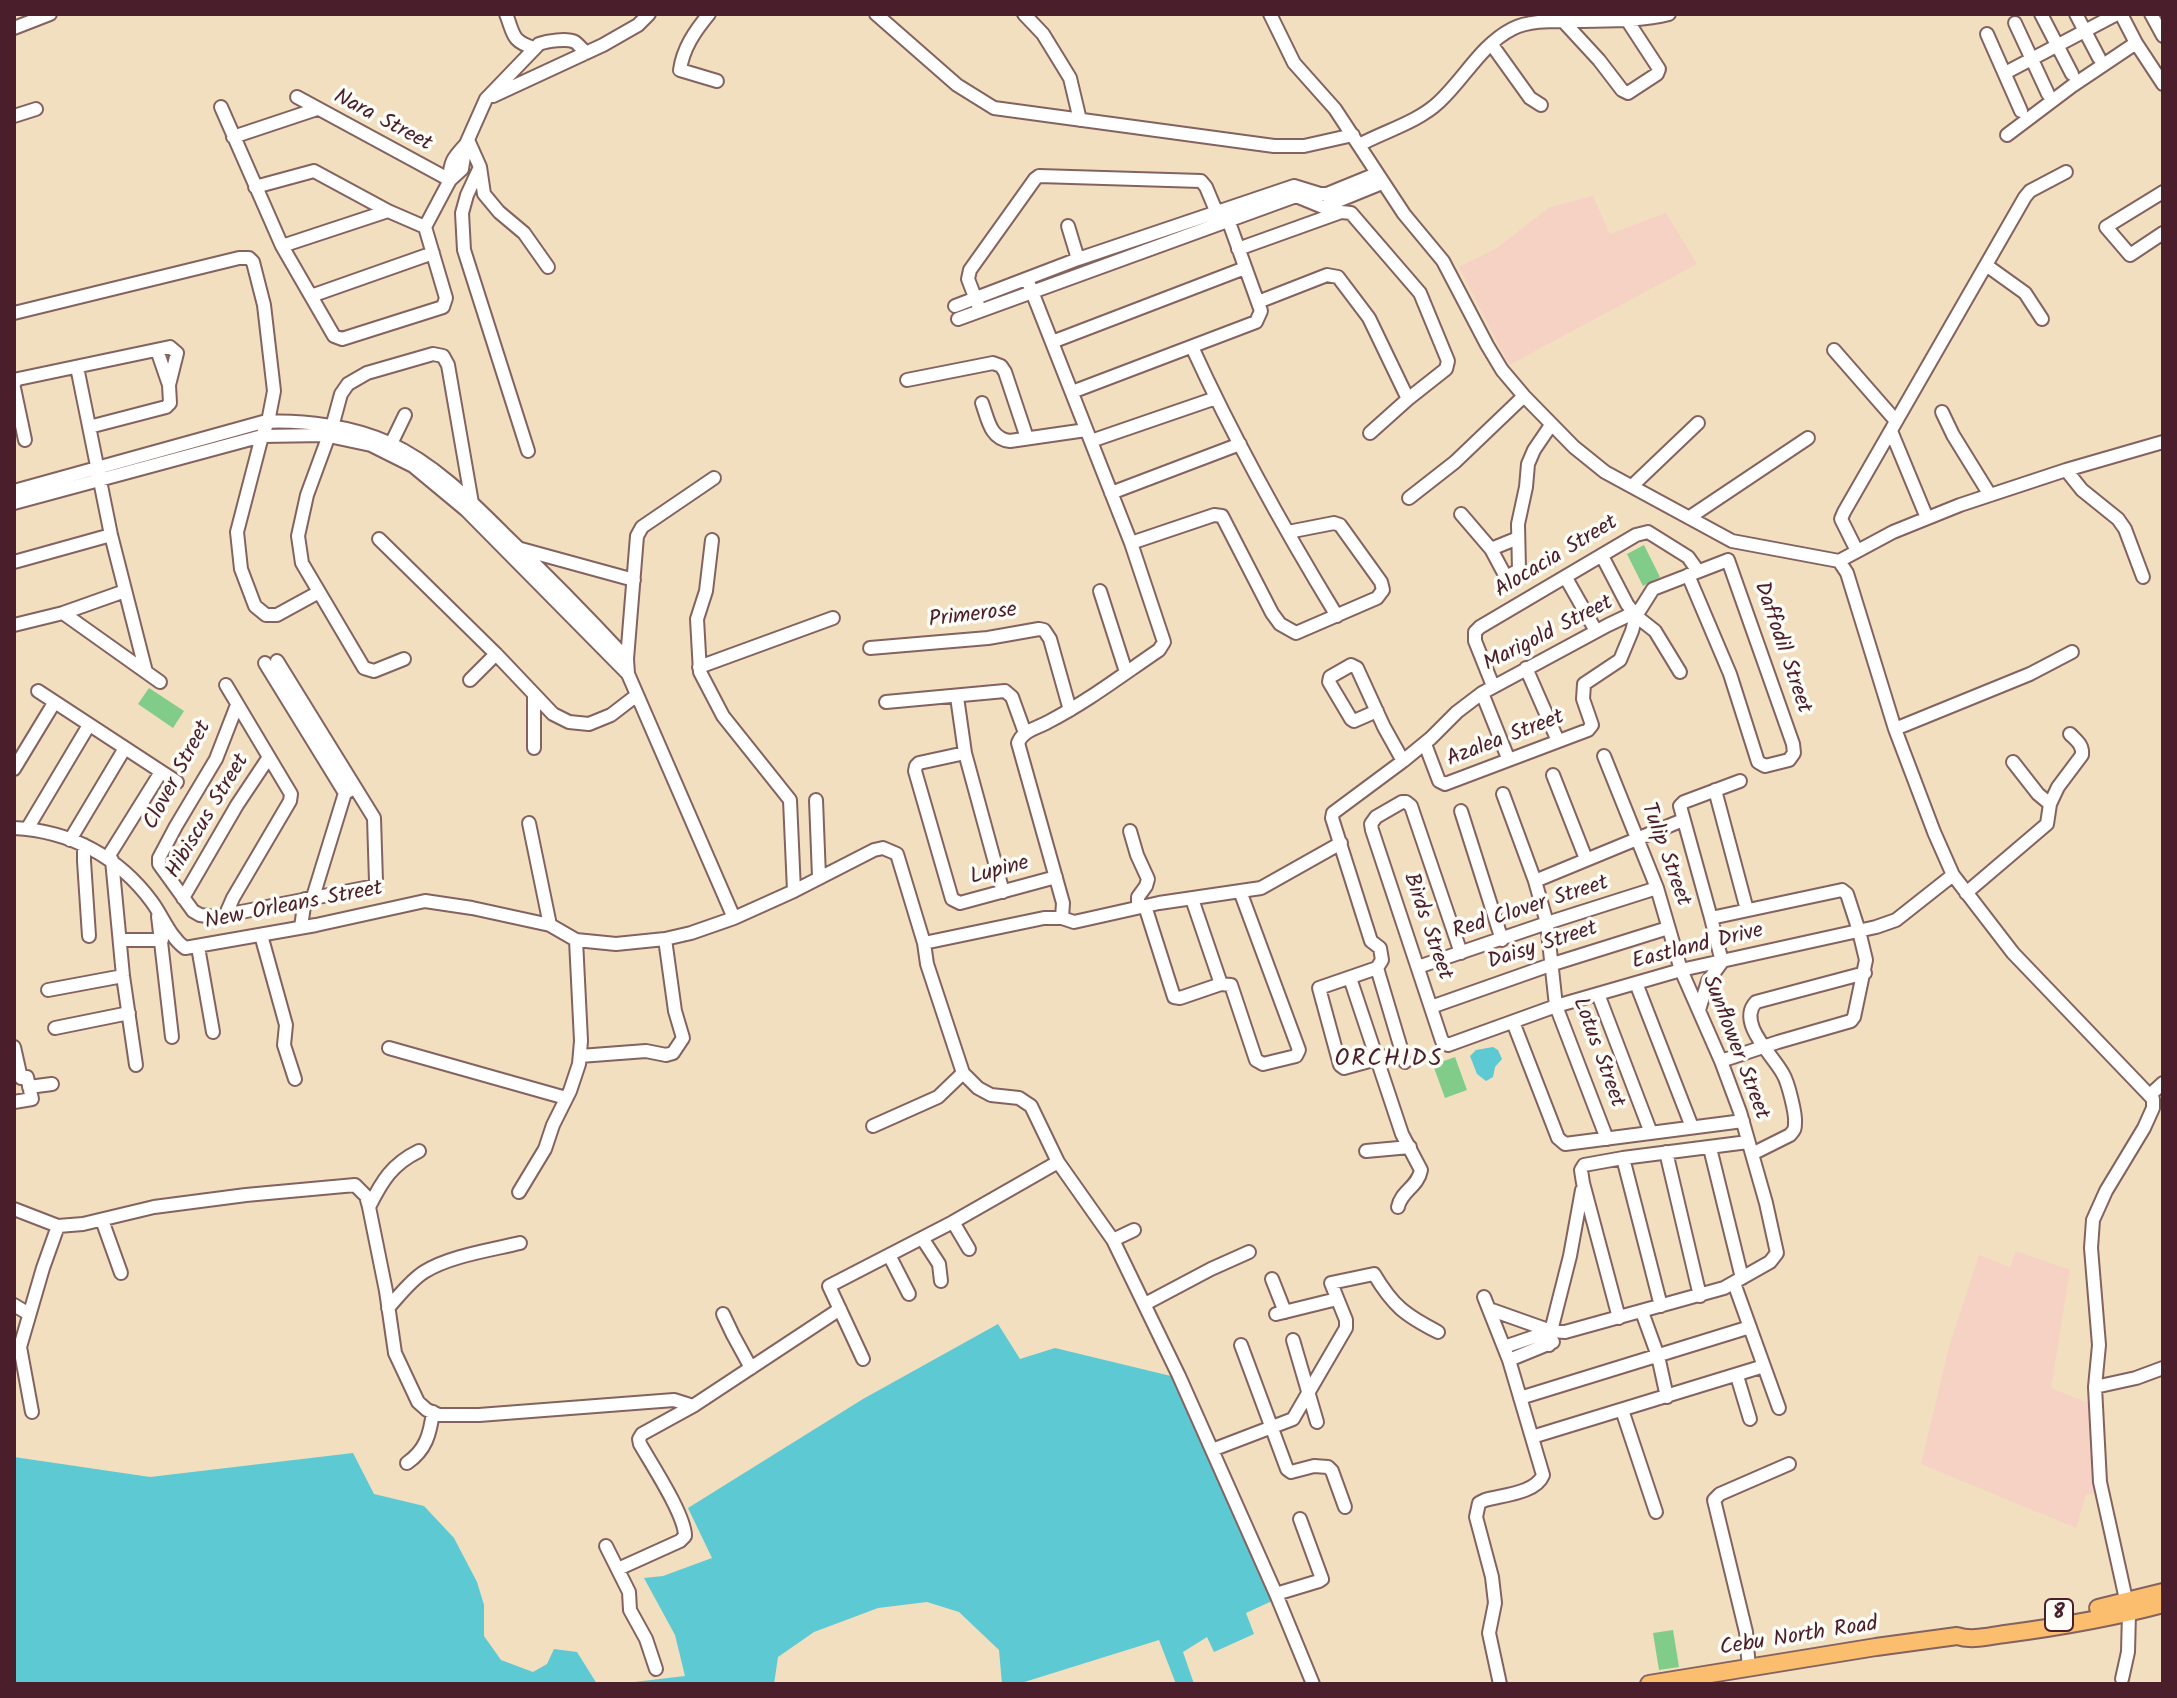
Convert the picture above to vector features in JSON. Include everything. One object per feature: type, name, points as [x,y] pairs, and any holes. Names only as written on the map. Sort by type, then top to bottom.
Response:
[{"type":"main road","name":"Cebu North Road","points":[[2127,1608],[2163,1592]]},
{"type":"main road","name":"Cebu North Road","points":[[1649,1684],[1957,1636],[1965,1629],[2070,1613],[2163,1604]]},
{"type":"street","points":[[14,28],[50,14]]},
{"type":"street","points":[[506,14],[512,33],[523,44],[534,48]]},
{"type":"street","points":[[486,99],[586,53],[638,25],[649,14]]},
{"type":"street","points":[[709,14],[689,42],[680,70],[717,81]]},
{"type":"street","points":[[876,14],[957,85],[994,108],[1274,146],[1356,140],[1427,113],[1474,61],[1513,28],[1524,24],[1627,20],[1669,14]]},
{"type":"street","points":[[1024,14],[1043,34],[1070,78],[1080,120]]},
{"type":"street","points":[[1270,14],[1294,63],[1335,109],[1379,179],[1443,261],[1487,345],[1502,370],[1524,396],[1574,447],[1605,472],[1732,541],[1839,561],[1927,518],[2066,470],[2163,442]]},
{"type":"street","points":[[2041,14],[2072,74]]},
{"type":"street","points":[[2076,14],[2099,58]]},
{"type":"street","points":[[2005,73],[2119,14],[2163,84]]},
{"type":"street","points":[[2151,14],[2163,36]]},
{"type":"street","points":[[1563,21],[1628,93],[1657,74],[1659,69],[1627,20]]},
{"type":"street","points":[[2015,23],[2048,94]]},
{"type":"street","points":[[1987,34],[2021,111]]},
{"type":"street","points":[[221,107],[282,246],[338,339],[443,307],[446,298],[425,227],[450,180],[462,169],[467,142],[486,99],[534,48],[550,40],[576,42],[586,53]]},
{"type":"street","points":[[2007,135],[2136,43]]},
{"type":"street","points":[[1492,45],[1530,98],[1541,105]]},
{"type":"street","name":"Nara Street","points":[[297,97],[450,180]]},
{"type":"street","points":[[14,116],[36,109]]},
{"type":"street","points":[[233,137],[317,109]]},
{"type":"street","points":[[467,142],[480,167],[484,194],[499,212],[524,233],[548,267]]},
{"type":"street","points":[[480,167],[462,213],[464,250],[528,451]]},
{"type":"street","points":[[255,187],[314,171],[425,227]]},
{"type":"street","points":[[1857,551],[1841,515],[2025,197],[2030,191],[2066,172]]},
{"type":"street","points":[[981,312],[968,279],[970,270],[1039,176],[1201,181],[1238,249],[1261,311],[1256,322],[1072,392]]},
{"type":"street","points":[[1222,216],[981,312],[956,313],[975,298],[1078,259],[1222,216],[1296,196],[1319,207],[1328,206],[1379,179]]},
{"type":"street","points":[[2163,192],[2106,227],[2130,255],[2163,233]]},
{"type":"street","points":[[282,246],[388,211]]},
{"type":"street","points":[[1238,249],[1341,212],[1351,213],[1420,293],[1448,361],[1446,369],[1370,433]]},
{"type":"street","points":[[1068,226],[1078,259]]},
{"type":"street","points":[[311,296],[433,253]]},
{"type":"street","points":[[14,313],[249,258],[253,262],[264,305],[274,391],[237,532],[241,569],[255,606],[266,615],[277,615],[319,592]]},
{"type":"street","points":[[1986,265],[2025,293],[2042,319]]},
{"type":"street","points":[[1052,342],[1245,268]]},
{"type":"street","points":[[1258,302],[1334,275],[1369,318],[1408,399]]},
{"type":"street","points":[[1027,279],[1131,543],[1164,642],[1159,650],[1070,710],[1025,733],[1018,743],[1063,903],[1062,918]]},
{"type":"street","points":[[1192,347],[1240,444],[1337,616]]},
{"type":"street","points":[[25,440],[14,385],[18,379],[157,350],[169,385],[170,399],[166,407],[89,427]]},
{"type":"street","points":[[1834,350],[1894,426],[1927,518]]},
{"type":"street","points":[[404,659],[374,671],[364,668],[302,563],[298,536],[307,495],[341,394],[348,384],[367,373],[433,354],[443,356],[448,365],[470,506]]},
{"type":"street","points":[[907,380],[993,363],[1001,366],[1027,438]]},
{"type":"street","points":[[77,367],[111,535],[146,672]]},
{"type":"street","points":[[1409,498],[1455,462],[1524,396]]},
{"type":"street","points":[[982,403],[993,433],[1010,441],[1089,435],[1216,398]]},
{"type":"street","points":[[1942,412],[1990,495]]},
{"type":"street","points":[[389,448],[405,415]]},
{"type":"street","points":[[14,503],[29,493],[185,450],[268,422],[331,431],[389,448],[470,506],[627,659]]},
{"type":"street","points":[[1632,486],[1698,423]]},
{"type":"street","points":[[1461,514],[1491,549],[1506,577],[1519,570],[1518,538],[1528,464],[1551,425]]},
{"type":"street","points":[[185,450],[262,436],[331,431]]},
{"type":"street","points":[[1690,517],[1808,438]]},
{"type":"street","points":[[1111,493],[1240,444]]},
{"type":"street","points":[[2066,470],[2082,490],[2118,519],[2125,529],[2143,577]]},
{"type":"street","points":[[628,674],[637,536],[642,527],[714,478]]},
{"type":"street","points":[[14,491],[29,493]]},
{"type":"street","points":[[1131,543],[1214,515],[1222,516],[1272,613],[1280,624],[1296,633],[1377,598],[1383,590],[1381,582],[1340,525],[1334,523],[1288,532]]},
{"type":"street","name":"Alocacia Street","points":[[1487,690],[1475,632],[1636,535],[1645,531],[1688,557],[1693,573]]},
{"type":"street","points":[[14,562],[111,535]]},
{"type":"street","points":[[1491,549],[1518,538]]},
{"type":"street","points":[[379,539],[553,714],[569,722],[589,724],[611,715],[637,695]]},
{"type":"street","points":[[712,540],[706,591],[697,619],[699,667],[702,679],[723,716],[790,800],[794,891]]},
{"type":"street","points":[[1636,616],[1653,589],[1728,560],[1732,541]]},
{"type":"street","points":[[516,552],[634,580]]},
{"type":"street","points":[[516,552],[628,674],[734,918]]},
{"type":"street","points":[[1602,556],[1627,604],[1655,631],[1680,672]]},
{"type":"street","name":"Daffodil Street","points":[[1693,573],[1758,762],[1765,766],[1789,760],[1794,749],[1728,560]]},
{"type":"street","points":[[1839,561],[1847,573],[1895,729],[1953,875],[2013,953],[2156,1098]]},
{"type":"street","points":[[1566,578],[1596,631]]},
{"type":"street","points":[[14,625],[63,613],[125,591]]},
{"type":"street","points":[[1100,591],[1126,672]]},
{"type":"street","points":[[63,613],[160,682]]},
{"type":"street","name":"Marigold Street","points":[[1341,843],[1332,818],[1334,811],[1425,744],[1457,712],[1487,690],[1526,668],[1623,617],[1636,616]]},
{"type":"street","name":"Azalea Street","points":[[1425,744],[1441,783],[1450,783],[1591,727],[1582,692],[1584,684],[1620,660],[1636,616]]},
{"type":"street","points":[[699,667],[833,618]]},
{"type":"street","name":"Primerose","points":[[870,648],[1044,630],[1050,639],[1070,710]]},
{"type":"street","points":[[1895,729],[2030,674],[2072,652]]},
{"type":"street","points":[[470,680],[496,654]]},
{"type":"street","points":[[183,898],[193,911],[215,917],[373,886],[376,882],[375,822],[350,790],[271,662]]},
{"type":"street","points":[[1377,711],[1356,720],[1351,719],[1329,682],[1330,677],[1354,666],[1403,761]]},
{"type":"street","points":[[1526,668],[1558,741]]},
{"type":"street","points":[[226,685],[291,792],[285,811],[226,914]]},
{"type":"street","points":[[1487,690],[1508,758]]},
{"type":"street","points":[[38,691],[177,782]]},
{"type":"street","points":[[886,702],[1005,691],[1012,697],[1025,733]]},
{"type":"street","points":[[534,694],[534,748]]},
{"type":"street","points":[[957,697],[965,753],[1003,892]]},
{"type":"street","points":[[16,760],[54,703]]},
{"type":"street","name":"Clover Street","points":[[183,898],[161,866],[159,858],[216,759],[237,705]]},
{"type":"street","points":[[21,829],[89,725]]},
{"type":"street","points":[[1966,893],[2047,824],[2050,804],[2058,787],[2082,755],[2083,749],[2070,734]]},
{"type":"street","points":[[70,840],[125,748]]},
{"type":"street","name":"Lupine","points":[[965,753],[919,763],[915,771],[954,901],[960,903],[1056,877]]},
{"type":"street","name":"Tulip Street","points":[[1604,756],[1657,888],[1681,970]]},
{"type":"street","name":"Hibiscus Street","points":[[183,898],[269,757]]},
{"type":"street","points":[[2013,762],[2050,804]]},
{"type":"street","points":[[136,1065],[110,859],[161,772]]},
{"type":"street","points":[[1553,775],[1586,859]]},
{"type":"street","points":[[1699,1010],[1708,981],[1722,962],[1680,808],[1681,803],[1740,781]]},
{"type":"street","points":[[301,927],[350,790]]},
{"type":"street","points":[[1715,790],[1747,910]]},
{"type":"street","name":"Lotus Street","points":[[1503,794],[1547,923],[1556,1006],[1607,1139]]},
{"type":"street","points":[[816,800],[819,877]]},
{"type":"street","name":"Birds Street","points":[[1443,1043],[1371,824],[1376,817],[1402,802],[1411,806],[1461,953]]},
{"type":"street","points":[[1461,811],[1502,940]]},
{"type":"street","points":[[1535,881],[1683,820]]},
{"type":"street","points":[[529,823],[550,925]]},
{"type":"street","name":"New Orleans Street","points":[[21,829],[70,840],[110,859],[138,883],[177,942],[185,948],[316,925],[425,901],[550,925],[576,940]]},
{"type":"street","points":[[1130,831],[1148,879],[1138,897],[1174,997],[1180,998],[1221,984],[1233,986],[1258,1063],[1263,1064],[1298,1055],[1299,1048],[1240,891]]},
{"type":"street","points":[[924,943],[1044,918],[1074,922],[1142,906],[1266,886],[1341,843],[1371,941],[1382,952],[1377,968],[1319,988],[1340,1065],[1344,1068],[1379,1059],[1403,1057],[1377,968]]},
{"type":"street","points":[[84,845],[89,936]]},
{"type":"street","points":[[519,1192],[545,1149],[580,1056],[576,940],[616,944],[691,933],[794,891],[874,850],[891,850],[897,854],[924,943],[927,964],[963,1073],[978,1088],[991,1095],[1019,1098],[1029,1104],[1058,1162],[1113,1240],[1212,1450],[1313,1684]]},
{"type":"street","name":"Eastland Drive","points":[[1443,1043],[1448,1045],[1556,1006],[1681,970],[1896,920],[1953,875]]},
{"type":"street","name":"Red Clover Street","points":[[1418,967],[1657,888]]},
{"type":"street","points":[[1711,918],[1842,890],[1847,894],[1865,948],[1865,973],[1851,1021],[1721,1061]]},
{"type":"street","points":[[312,898],[316,925]]},
{"type":"street","points":[[1192,899],[1221,984]]},
{"type":"street","points":[[157,909],[172,1037]]},
{"type":"street","name":"Daisy Street","points":[[1431,1007],[1668,928]]},
{"type":"street","points":[[261,935],[286,1025],[284,1045],[295,1079]]},
{"type":"street","points":[[580,1056],[646,1051],[666,1055],[679,1047],[683,1038],[675,1011],[665,939]]},
{"type":"street","points":[[121,940],[162,940]]},
{"type":"street","points":[[198,947],[213,1032]]},
{"type":"street","name":"Sunflower Street","points":[[1681,970],[1721,1061],[1743,1121],[1775,1239],[1777,1253],[1770,1262],[1738,1281]]},
{"type":"street","points":[[1619,1318],[1583,1183],[1581,1170],[1584,1165],[1666,1152],[1750,1148],[1790,1135],[1795,1127],[1784,1074],[1763,1047],[1751,1019],[1751,1007],[1756,1002],[1865,973]]},
{"type":"street","points":[[48,990],[123,976]]},
{"type":"street","points":[[1350,978],[1402,1134],[1420,1166],[1421,1173],[1401,1196],[1398,1207]]},
{"type":"street","points":[[1636,983],[1692,1127]]},
{"type":"street","points":[[1598,994],[1651,1133]]},
{"type":"street","points":[[55,1028],[129,1013]]},
{"type":"street","points":[[1513,1022],[1560,1141],[1565,1144],[1743,1121]]},
{"type":"street","points":[[14,1047],[21,1078],[27,1077],[32,1099],[14,1102]]},
{"type":"street","points":[[389,1048],[566,1098]]},
{"type":"street","points":[[873,1126],[938,1097],[963,1073]]},
{"type":"street","points":[[2119,1682],[2128,1652],[2127,1608],[2100,1482],[2095,1387],[2099,1345],[2091,1248],[2093,1220],[2106,1191],[2144,1128],[2163,1083]]},
{"type":"street","points":[[29,1087],[52,1084]]},
{"type":"street","points":[[1366,1151],[1410,1147]]},
{"type":"street","points":[[1710,1148],[1750,1327],[1779,1408]]},
{"type":"street","points":[[369,1207],[393,1168],[419,1151]]},
{"type":"street","points":[[1666,1152],[1700,1296]]},
{"type":"street","points":[[1623,1158],[1661,1306]]},
{"type":"street","points":[[863,1359],[829,1286],[953,1222],[1058,1162]]},
{"type":"street","points":[[1549,1345],[1583,1183]]},
{"type":"street","points":[[14,1209],[58,1226],[83,1224],[169,1205],[355,1185],[366,1196],[369,1207],[395,1353],[418,1402],[433,1412],[439,1415],[479,1415],[674,1400],[693,1406]]},
{"type":"street","points":[[102,1220],[121,1273]]},
{"type":"street","points":[[953,1222],[969,1249]]},
{"type":"street","points":[[32,1412],[20,1347],[58,1226]]},
{"type":"street","points":[[1113,1240],[1134,1230]]},
{"type":"street","points":[[922,1238],[939,1264],[941,1281]]},
{"type":"street","points":[[388,1308],[425,1271],[520,1243]]},
{"type":"street","points":[[1145,1304],[1249,1252]]},
{"type":"street","points":[[889,1255],[909,1294]]},
{"type":"street","points":[[1212,1450],[1293,1419],[1346,1328],[1346,1320],[1331,1283],[1374,1274],[1397,1307],[1438,1332]]},
{"type":"street","points":[[1272,1279],[1281,1313],[1337,1299]]},
{"type":"street","points":[[1500,1684],[1489,1633],[1495,1603],[1492,1577],[1476,1517],[1477,1509],[1479,1503],[1485,1500],[1534,1487],[1542,1481],[1543,1475],[1509,1360],[1487,1303],[1551,1331],[1565,1332],[1700,1296],[1738,1281]]},
{"type":"street","points":[[14,1305],[29,1314]]},
{"type":"street","points":[[618,1569],[685,1536],[685,1529],[640,1444],[639,1439],[646,1430],[693,1406],[840,1309]]},
{"type":"street","points":[[1642,1312],[1658,1356],[1667,1397]]},
{"type":"street","points":[[723,1314],[751,1368]]},
{"type":"street","points":[[1520,1398],[1750,1327]]},
{"type":"street","points":[[1504,1347],[1551,1331]]},
{"type":"street","points":[[1509,1360],[1549,1345],[1565,1332]]},
{"type":"street","points":[[1293,1340],[1317,1422]]},
{"type":"street","points":[[1241,1345],[1287,1469],[1291,1472],[1314,1466],[1328,1467],[1345,1507]]},
{"type":"street","points":[[1532,1437],[1764,1366]]},
{"type":"street","points":[[2095,1387],[2163,1368]]},
{"type":"street","points":[[1737,1376],[1750,1419]]},
{"type":"street","points":[[1622,1410],[1656,1512]]},
{"type":"street","points":[[407,1463],[418,1455],[427,1441],[433,1412]]},
{"type":"street","points":[[1749,1669],[1746,1632],[1714,1500],[1720,1494],[1789,1464]]},
{"type":"street","points":[[1276,1594],[1322,1579],[1300,1519]]},
{"type":"street","points":[[606,1546],[629,1592],[630,1610],[646,1639],[656,1669]]},
{"type":"shaded area","points":[[1593,196],[1610,234],[1666,213],[1697,264],[1509,365],[1459,267],[1497,248],[1550,207]]},
{"type":"shaded area","points":[[2016,1251],[2070,1270],[2051,1388],[2093,1405],[2095,1494],[2086,1494],[2076,1528],[1921,1464],[1949,1347],[1979,1255],[2010,1267]]},
{"type":"green space","points":[[1644,545],[1660,577],[1643,586],[1627,554]]},
{"type":"green space","points":[[149,688],[184,711],[173,728],[138,704]]},
{"type":"green space","points":[[1455,1057],[1467,1090],[1445,1098],[1433,1065]]},
{"type":"green space","points":[[1673,1630],[1679,1667],[1659,1670],[1653,1633]]},
{"type":"water","points":[[1493,1047],[1502,1059],[1495,1067],[1493,1077],[1486,1081],[1477,1074],[1470,1056],[1476,1050]]},
{"type":"water","points":[[998,1324],[1020,1359],[1055,1348],[1175,1377],[1272,1601],[1246,1613],[1254,1634],[1214,1652],[1207,1637],[1183,1652],[1194,1684],[1176,1684],[1159,1640],[1018,1684],[1002,1684],[999,1650],[959,1612],[927,1602],[878,1608],[814,1632],[778,1657],[774,1684],[617,1684],[685,1676],[675,1635],[644,1578],[663,1576],[712,1558],[688,1508],[863,1399]]},
{"type":"water","points":[[353,1453],[374,1494],[424,1506],[454,1538],[477,1582],[484,1605],[484,1636],[501,1660],[533,1672],[547,1664],[554,1649],[577,1652],[597,1684],[14,1684],[14,1457],[150,1477]]},
{"type":"district","name":"ORCHIDS","points":[[1389,1061]]}]
